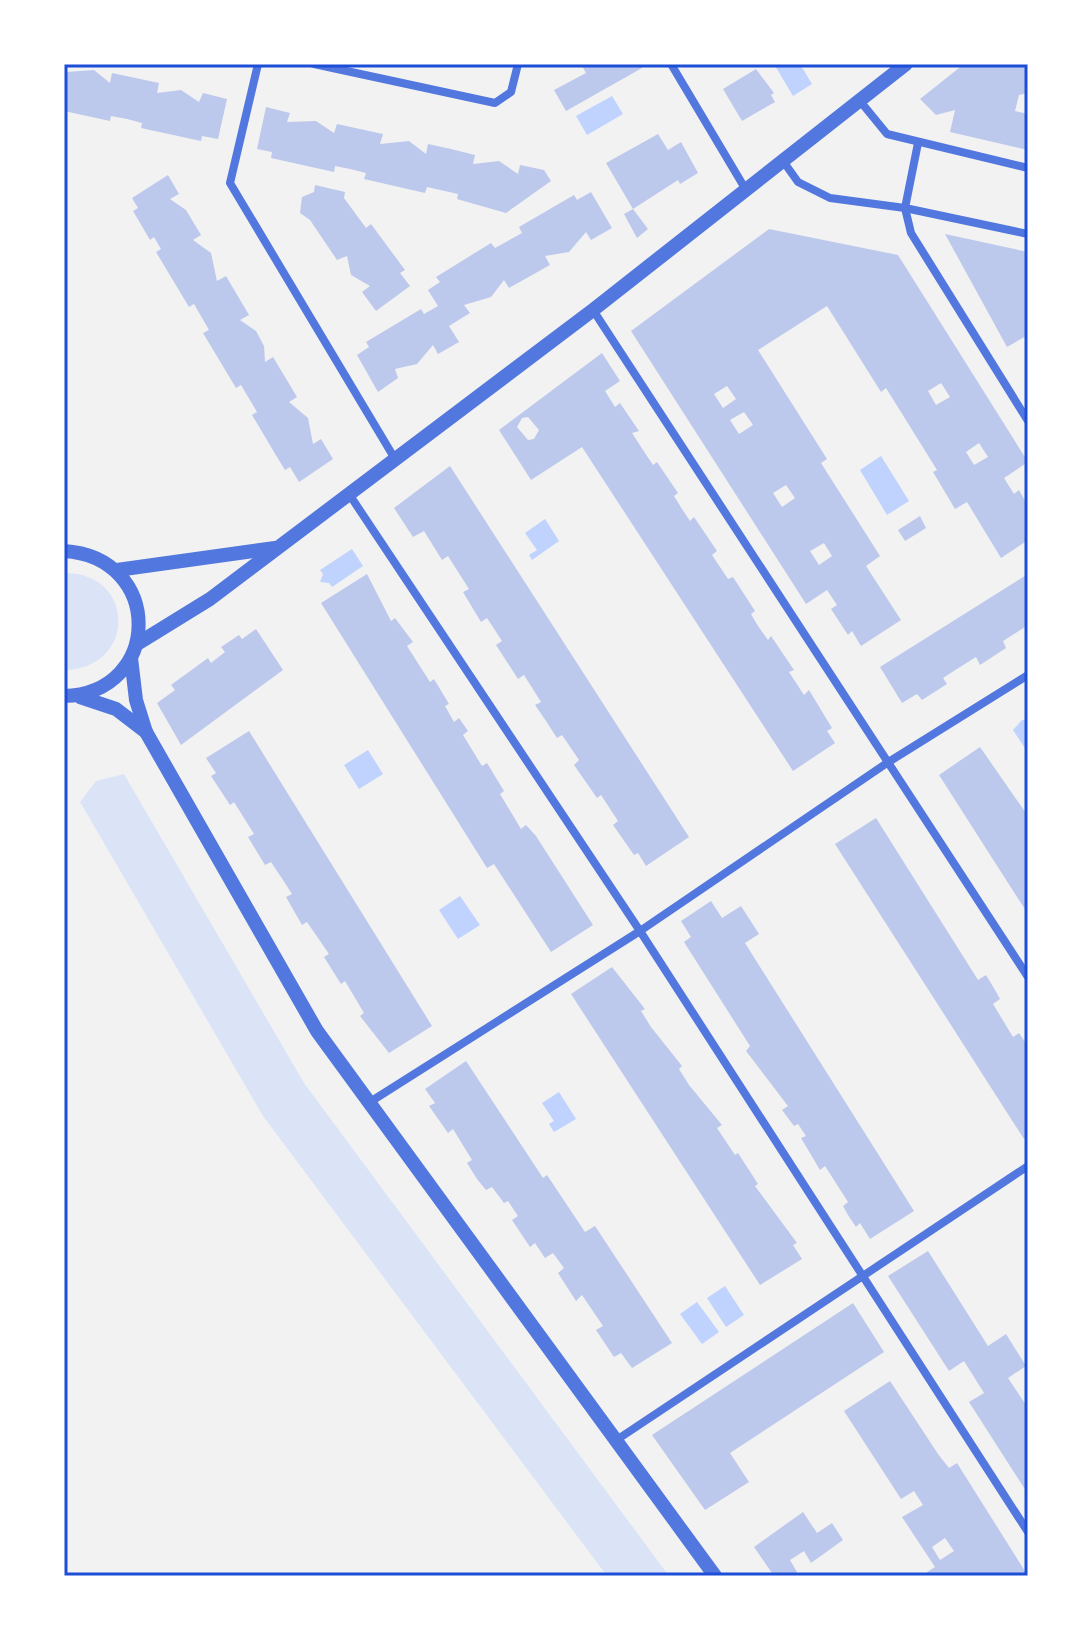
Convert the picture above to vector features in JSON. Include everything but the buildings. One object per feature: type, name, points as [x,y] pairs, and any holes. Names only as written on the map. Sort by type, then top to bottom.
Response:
[{"type":"street","points":[[258,64],[230,183],[395,459]]},
{"type":"street","points":[[314,64],[495,103],[511,92],[518,64]]},
{"type":"street","points":[[671,64],[746,190]]},
{"type":"street","points":[[71,696],[99,690],[117,677],[134,651],[210,599],[593,310],[906,64]]},
{"type":"street","points":[[860,101],[887,134],[1028,168]]},
{"type":"street","points":[[918,143],[905,208],[911,233],[1028,421]]},
{"type":"street","points":[[783,161],[798,182],[830,198],[905,208],[1028,234]]},
{"type":"street","points":[[593,310],[1028,977]]},
{"type":"street","points":[[349,494],[640,931],[1028,1532]]},
{"type":"street","points":[[117,570],[275,548]]},
{"type":"street","points":[[64,551],[101,559],[117,570],[133,591],[140,616],[134,651],[136,700],[146,732],[317,1031],[618,1439],[715,1576]]},
{"type":"street","points":[[370,1102],[640,931],[887,763],[1028,675]]},
{"type":"street","points":[[71,696],[116,709],[146,732]]},
{"type":"street","points":[[618,1439],[1028,1166]]},
{"type":"shaded area","points":[[64,573],[88,577],[105,588],[115,603],[118,621],[115,639],[105,654],[88,666],[64,670]]},
{"type":"shaded area","points":[[124,774],[304,1083],[669,1576],[607,1576],[263,1116],[80,802],[96,781]]},
{"type":"water","points":[[774,64],[800,64],[812,84],[793,96]]},
{"type":"water","points":[[612,96],[623,114],[587,135],[576,116]]},
{"type":"water","points":[[881,456],[909,501],[887,515],[860,470]]},
{"type":"water","points":[[545,519],[559,541],[532,560],[529,555],[537,550],[525,533]]},
{"type":"water","points":[[352,549],[363,566],[332,587],[329,583],[320,582],[323,574],[320,570]]},
{"type":"water","points":[[1028,719],[1028,753],[1013,730],[1022,720]]},
{"type":"water","points":[[368,750],[383,774],[359,789],[344,765]]},
{"type":"water","points":[[460,896],[480,925],[458,939],[439,910]]},
{"type":"water","points":[[559,1092],[576,1119],[554,1132],[549,1124],[554,1121],[542,1103]]},
{"type":"water","points":[[725,1286],[744,1315],[726,1327],[707,1298]]},
{"type":"water","points":[[697,1302],[719,1332],[702,1344],[680,1314]]}]
